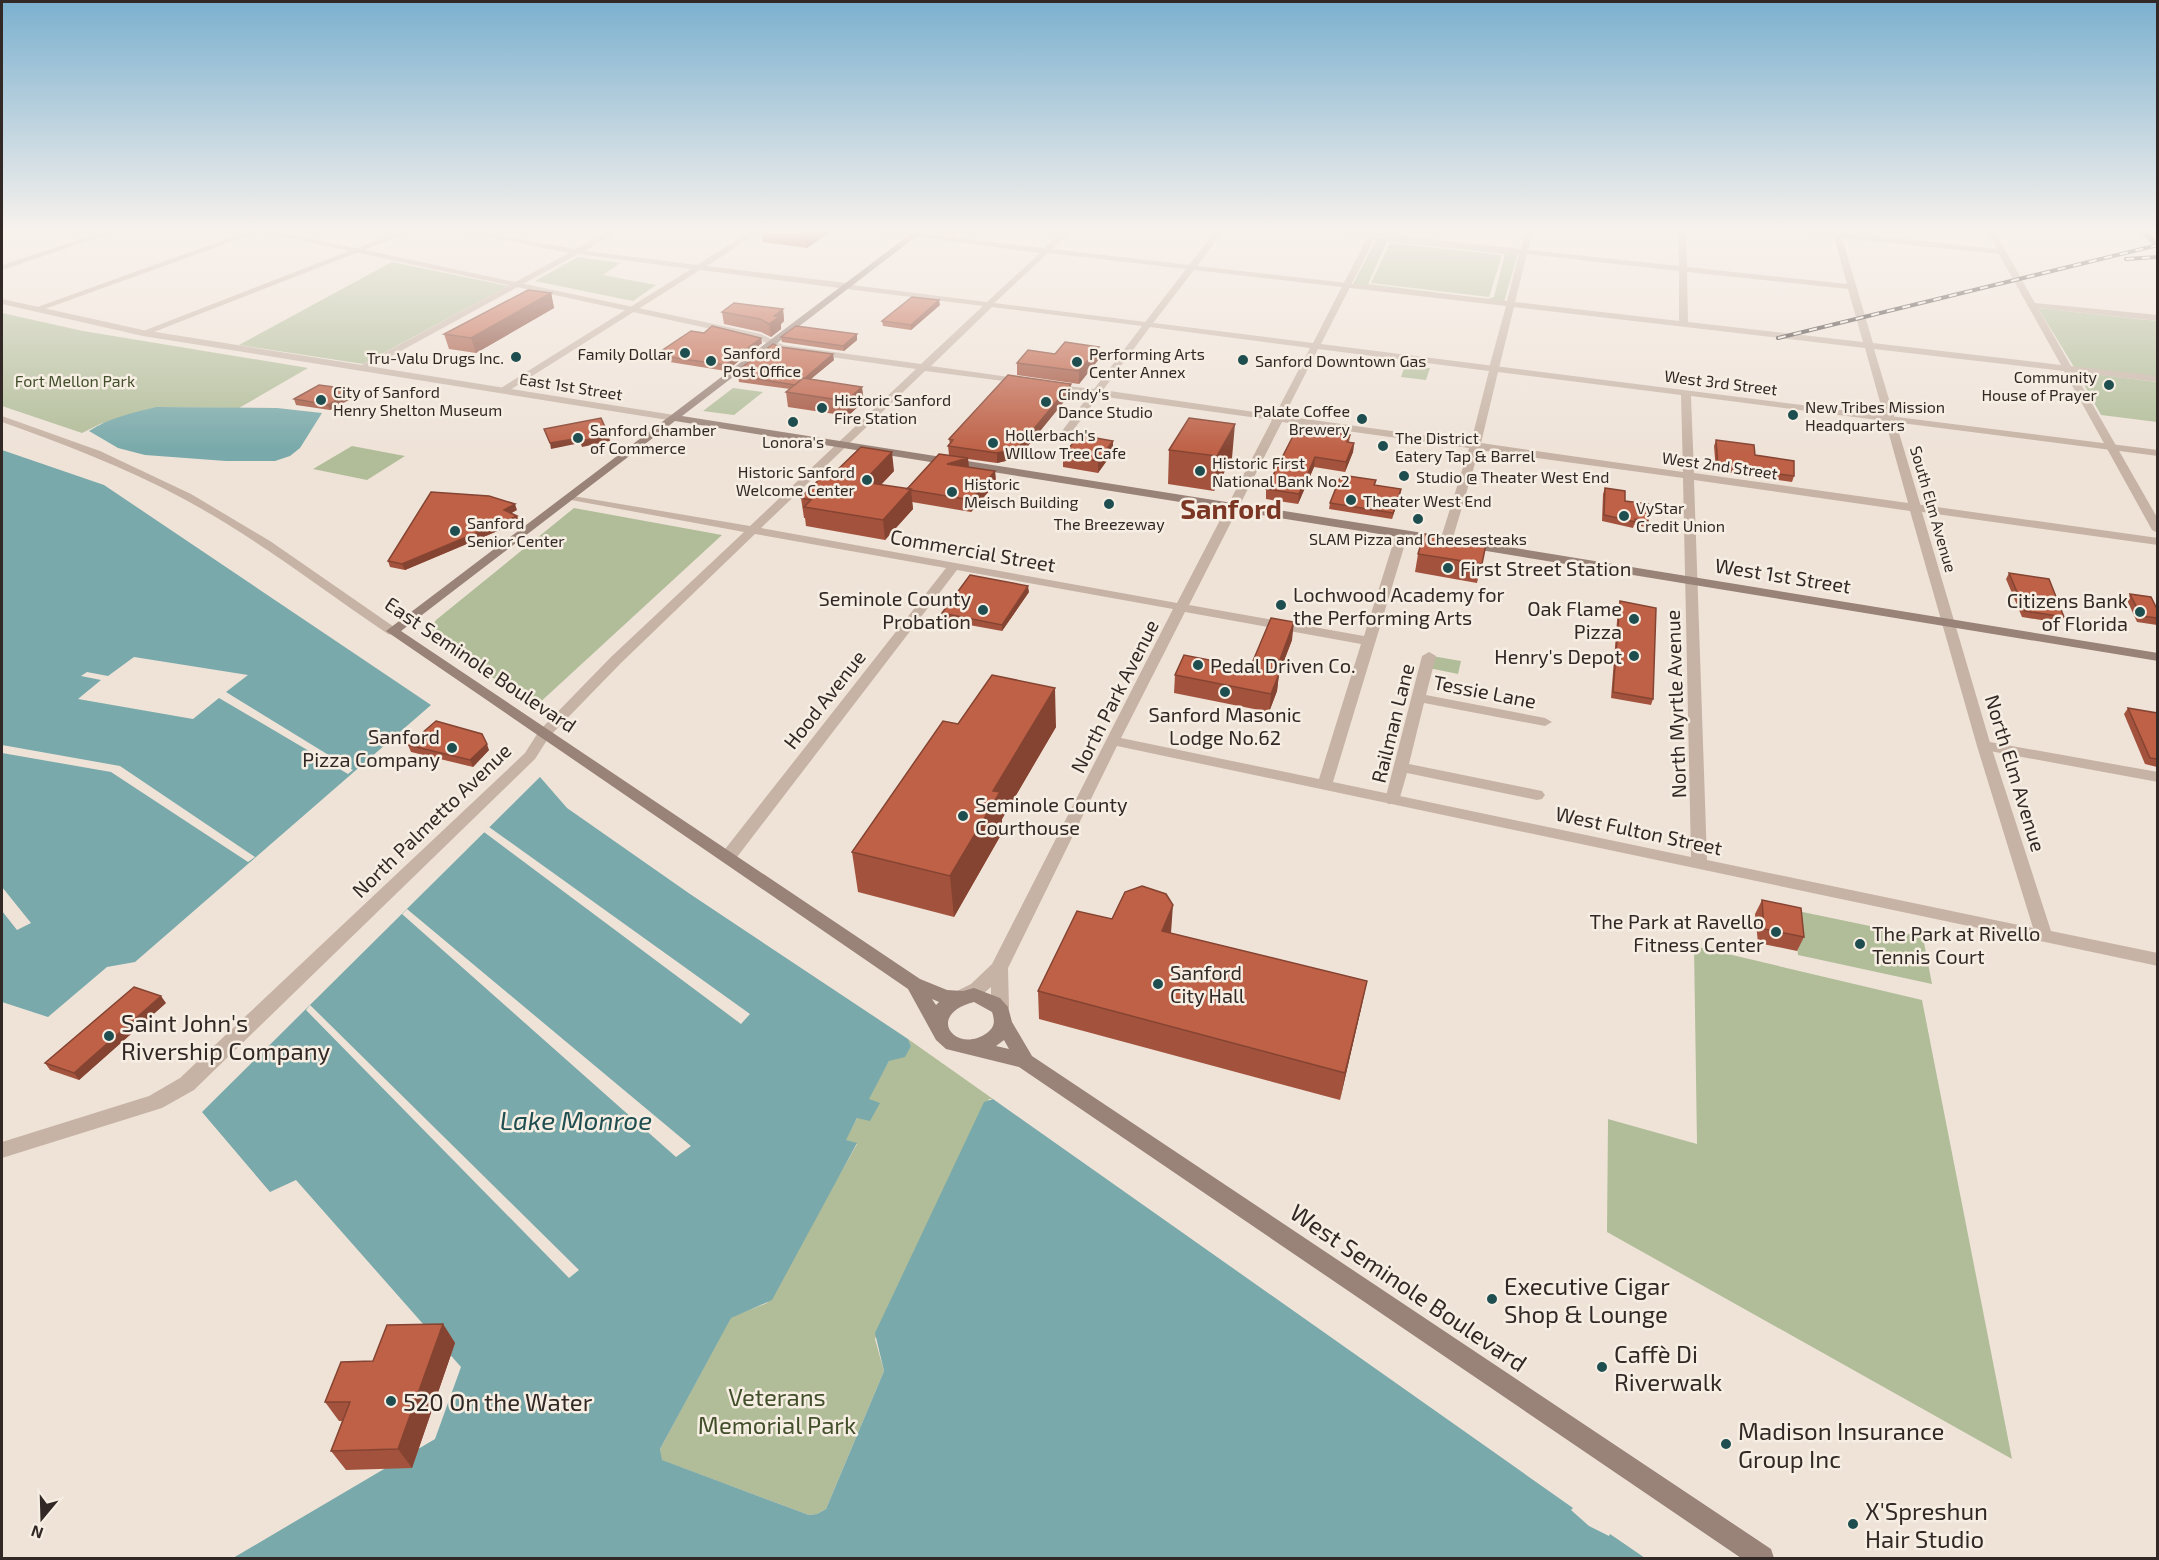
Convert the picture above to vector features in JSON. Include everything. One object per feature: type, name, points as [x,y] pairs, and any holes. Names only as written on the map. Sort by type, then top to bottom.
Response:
[{"type":"main road","points":[[393,631],[823,305]]},
{"type":"main road","name":"West 1st Street","points":[[675,418],[1692,579],[2157,657]]},
{"type":"main road","name":"East Seminole Boulevard","points":[[393,631],[914,984],[946,997],[961,997]]},
{"type":"main road","name":"East Seminole Boulevard","points":[[914,984],[937,1023]]},
{"type":"main road","points":[[937,1023],[944,1006],[961,997],[985,997],[1002,1016],[1001,1032],[994,1040],[975,1048]]},
{"type":"main road","name":"West Seminole Boulevard","points":[[1002,1016],[1025,1061]]},
{"type":"main road","name":"West Seminole Boulevard","points":[[937,1023],[944,1039],[963,1048],[975,1048],[1025,1061],[1762,1558]]},
{"type":"street","name":"East 1st Street","points":[[16,305],[143,333],[675,418]]},
{"type":"street","points":[[36,309],[48,305]]},
{"type":"street","points":[[143,333],[218,305]]},
{"type":"street","points":[[363,368],[481,305]]},
{"type":"street","points":[[608,305],[761,337],[781,347],[1031,383]]},
{"type":"street","points":[[504,390],[640,305]]},
{"type":"street","name":"North Palmetto Avenue","points":[[2,1150],[155,1102],[187,1084],[492,794],[530,756],[544,734],[616,660],[989,305]]},
{"type":"street","name":"West 3rd Street","points":[[996,305],[2157,453]]},
{"type":"street","points":[[1067,431],[1162,305]]},
{"type":"street","name":"North Park Avenue","points":[[999,968],[1112,741],[1337,305]]},
{"type":"street","points":[[1446,541],[1475,446],[1509,305],[2157,379]]},
{"type":"street","points":[[1684,305],[1684,325]]},
{"type":"street","name":"South Elm Avenue","points":[[1858,305],[1950,622]]},
{"type":"street","points":[[2031,305],[2157,318]]},
{"type":"street","points":[[2031,305],[2157,530]]},
{"type":"street","name":"West 2nd Street","points":[[1042,385],[1916,510],[2157,542]]},
{"type":"street","name":"North Myrtle Avenue","points":[[1686,393],[1700,864]]},
{"type":"street","name":"East Seminole Boulevard","points":[[2,419],[108,458],[186,496],[221,516],[393,631]]},
{"type":"street","name":"Commercial Street","points":[[571,498],[1369,641]]},
{"type":"street","points":[[1324,786],[1402,534]]},
{"type":"street","name":"Hood Avenue","points":[[728,857],[954,566]]},
{"type":"street","name":"North Elm Avenue","points":[[1950,622],[1984,746],[2044,936]]},
{"type":"street","name":"Railman Lane","points":[[1393,800],[1429,656]]},
{"type":"street","name":"Tessie Lane","points":[[1418,698],[1545,723]]},
{"type":"street","name":"West Fulton Street","points":[[1112,741],[2157,960]]},
{"type":"street","points":[[1984,746],[2157,777]]},
{"type":"street","points":[[1402,767],[1537,795]]},
{"type":"street","points":[[961,997],[977,989],[999,968]]},
{"type":"street","points":[[999,968],[1002,1016]]},
{"type":"green space","points":[[313,305],[473,305],[363,364],[239,345]]},
{"type":"green space","points":[[2038,308],[2157,321],[2157,377],[2074,367]]},
{"type":"green space","name":"Fort Mellon Park","points":[[2,313],[83,331],[308,368],[239,408],[156,407],[100,424],[82,433],[2,406]]},
{"type":"green space","points":[[1405,365],[1430,368],[1426,380],[1401,377]]},
{"type":"green space","points":[[2077,372],[2157,382],[2157,422],[2101,415]]},
{"type":"green space","points":[[733,388],[763,392],[734,415],[703,411]]},
{"type":"green space","points":[[352,446],[405,456],[367,480],[313,469]]},
{"type":"green space","points":[[574,508],[722,535],[536,706],[426,634],[436,620]]},
{"type":"green space","points":[[1432,656],[1461,661],[1458,674],[1429,668]]},
{"type":"green space","name":"The Park at Rivello Tennis Court","points":[[1793,910],[1923,937],[1932,984],[1798,955]]},
{"type":"green space","points":[[1694,946],[1922,1000],[2012,1459],[1607,1232],[1608,1119],[1697,1144]]},
{"type":"green space","name":"Veterans Memorial Park","points":[[908,1039],[993,1099],[989,1099],[875,1339],[884,1371],[826,1509],[809,1515],[661,1460],[660,1449],[731,1317],[767,1303],[857,1144],[845,1140],[889,1061],[911,1046]]},
{"type":"water","points":[[156,407],[277,408],[322,413],[300,448],[290,456],[275,461],[226,461],[145,455],[118,448],[89,431],[113,419]]},
{"type":"water","points":[[2,450],[104,485],[431,705],[135,962],[107,967],[48,1017],[2,1002]]},
{"type":"water","name":"Lake Monroe","points":[[540,777],[567,808],[690,894],[908,1039],[911,1046],[905,1057],[889,1061],[869,1099],[880,1103],[870,1121],[857,1118],[846,1140],[857,1143],[772,1300],[731,1318],[660,1449],[662,1460],[809,1515],[826,1509],[884,1371],[875,1333],[984,1102],[993,1099],[1573,1508],[1571,1510],[1589,1526],[1609,1536],[1610,1534],[1645,1558],[233,1558],[435,1439],[461,1367],[296,1180],[270,1192],[202,1112]]},
{"type":"pier","points":[[134,657],[248,675],[226,692],[353,770],[348,774],[219,698],[193,719],[78,699],[101,680],[81,676],[87,672],[108,676]]},
{"type":"pier","points":[[2,745],[120,766],[255,857],[248,862],[111,772],[2,753]]},
{"type":"pier","points":[[489,827],[750,1014],[741,1024],[484,832]]},
{"type":"pier","points":[[2,887],[31,923],[17,930],[2,911]]},
{"type":"pier","points":[[407,909],[691,1146],[676,1157],[402,914]]},
{"type":"pier","points":[[310,1005],[579,1270],[569,1278],[306,1010]]},
{"type":"building","points":[[500,305],[530,305],[471,338],[444,334]]},
{"type":"building","points":[[732,305],[783,309],[774,316],[779,317],[769,324],[760,319],[722,312]]},
{"type":"building","points":[[902,305],[934,305],[911,325],[882,321]]},
{"type":"building","points":[[712,326],[761,338],[725,365],[655,355],[691,331],[704,333]]},
{"type":"building","points":[[796,326],[857,334],[843,346],[781,337]]},
{"type":"building","points":[[1065,342],[1099,347],[1079,371],[1017,363],[1028,350],[1055,354]]},
{"type":"building","points":[[773,344],[780,347],[833,354],[795,385],[738,376],[748,369],[741,368]]},
{"type":"building","points":[[1008,375],[1071,384],[1018,448],[997,453],[948,446],[953,440],[949,439]]},
{"type":"building","points":[[803,378],[862,387],[846,401],[786,392]]},
{"type":"building","points":[[319,385],[356,390],[328,405],[294,399]]},
{"type":"building","name":"Sanford Chamber of Commerce","points":[[601,418],[609,436],[550,443],[544,429]]},
{"type":"building","points":[[1189,418],[1235,424],[1217,456],[1169,450]]},
{"type":"building","points":[[1324,431],[1350,435],[1347,442],[1354,443],[1346,462],[1315,457],[1299,494],[1266,489],[1294,434],[1306,436]]},
{"type":"building","points":[[1079,435],[1113,441],[1098,461],[1063,456]]},
{"type":"building","points":[[1716,440],[1754,445],[1755,455],[1794,461],[1794,476],[1718,466]]},
{"type":"building","points":[[861,447],[892,452],[863,482],[911,489],[883,520],[804,507],[811,500],[801,498],[805,493],[824,475],[831,476]]},
{"type":"building","points":[[939,454],[968,458],[947,464],[995,471],[971,500],[907,489]]},
{"type":"building","points":[[1341,475],[1376,480],[1374,485],[1401,489],[1393,513],[1330,503]]},
{"type":"building","name":"VyStar Credit Union","points":[[1605,488],[1625,491],[1625,501],[1648,504],[1648,521],[1635,519],[1635,522],[1604,515]]},
{"type":"building","name":"Sanford Senior Center","points":[[431,492],[489,496],[515,504],[504,510],[517,516],[402,564],[388,561]]},
{"type":"building","points":[[1424,534],[1486,544],[1482,564],[1418,554]]},
{"type":"building","points":[[2009,573],[2049,579],[2064,617],[2025,611]]},
{"type":"building","name":"Seminole County Probation","points":[[970,575],[1028,586],[1002,625],[942,613]]},
{"type":"building","points":[[2130,594],[2151,597],[2157,609],[2157,618],[2141,616]]},
{"type":"building","name":"Henry's Depot","points":[[1620,601],[1656,608],[1653,699],[1613,692]]},
{"type":"building","points":[[1271,618],[1294,622],[1275,673],[1279,674],[1271,694],[1175,675],[1184,655],[1250,668]]},
{"type":"building","points":[[992,675],[1055,688],[993,791],[1000,792],[950,876],[852,852],[943,721],[958,724]]},
{"type":"building","points":[[2128,708],[2157,713],[2157,759],[2150,758]]},
{"type":"building","name":"Sanford Pizza Company","points":[[436,721],[482,734],[487,744],[470,760],[408,745]]},
{"type":"building","name":"Sanford City Hall","points":[[1142,886],[1166,894],[1173,905],[1162,931],[1367,981],[1345,1073],[1038,991],[1077,911],[1112,919],[1125,892]]},
{"type":"building","points":[[1762,900],[1801,908],[1804,937],[1764,929]]},
{"type":"building","name":"Saint John's Rivership Company","points":[[134,987],[161,996],[74,1073],[45,1063]]},
{"type":"building","points":[[443,1324],[398,1449],[331,1451],[350,1402],[325,1402],[341,1362],[373,1361],[387,1325]]},
{"type":"railway","points":[[1778,338],[1914,305]]},
{"type":"place","name":"Family Dollar","points":[[685,353]]},
{"type":"place","name":"Tru-Valu Drugs Inc.","points":[[516,357]]},
{"type":"place","name":"Sanford Downtown Gas","points":[[1243,360]]},
{"type":"place","name":"Sanford Post Office","points":[[711,361]]},
{"type":"place","name":"Performing Arts Center Annex","points":[[1077,362]]},
{"type":"place","name":"Community House of Prayer","points":[[2109,385]]},
{"type":"place","name":"City of Sanford Henry Shelton Museum","points":[[321,400]]},
{"type":"place","name":"Cindy's Dance Studio","points":[[1046,402]]},
{"type":"place","name":"Historic Sanford Fire Station","points":[[822,408]]},
{"type":"place","name":"New Tribes Mission Headquarters","points":[[1793,415]]},
{"type":"place","name":"Palate Coffee Brewery","points":[[1362,419]]},
{"type":"place","name":"Lonora's","points":[[793,422]]},
{"type":"place","name":"Sanford Chamber of Commerce","points":[[578,438]]},
{"type":"place","name":"Hollerbach's WIllow Tree Cafe","points":[[993,443]]},
{"type":"place","name":"The District Eatery Tap & Barrel","points":[[1383,446]]},
{"type":"place","name":"Historic First National Bank No.2","points":[[1200,471]]},
{"type":"place","name":"Studio @ Theater West End","points":[[1404,476]]},
{"type":"place","name":"Historic Sanford Welcome Center","points":[[867,480]]},
{"type":"place","name":"Historic Meisch Building","points":[[952,492]]},
{"type":"place","name":"Theater West End","points":[[1351,500]]},
{"type":"place","name":"The Breezeway","points":[[1109,504]]},
{"type":"place","name":"VyStar Credit Union","points":[[1624,516]]},
{"type":"place","name":"SLAM Pizza and Cheesesteaks","points":[[1418,519]]},
{"type":"place","name":"Sanford Senior Center","points":[[455,531]]},
{"type":"place","name":"First Street Station","points":[[1448,568]]},
{"type":"place","name":"Lochwood Academy for the Performing Arts","points":[[1281,605]]},
{"type":"place","name":"Seminole County Probation","points":[[983,610]]},
{"type":"place","name":"Citizens Bank of Florida","points":[[2140,612]]},
{"type":"place","name":"Oak Flame Pizza","points":[[1634,619]]},
{"type":"place","name":"Henry's Depot","points":[[1634,656]]},
{"type":"place","name":"Pedal Driven Co.","points":[[1198,665]]},
{"type":"place","name":"Sanford Masonic Lodge No.62","points":[[1225,692]]},
{"type":"place","name":"Sanford Pizza Company","points":[[452,748]]},
{"type":"place","name":"Seminole County Courthouse","points":[[963,816]]},
{"type":"place","name":"The Park at Ravello Fitness Center","points":[[1776,932]]},
{"type":"place","name":"The Park at Rivello Tennis Court","points":[[1860,944]]},
{"type":"place","name":"Sanford City Hall","points":[[1158,984]]},
{"type":"place","name":"Saint John's Rivership Company","points":[[109,1036]]},
{"type":"place","name":"Executive Cigar Shop & Lounge","points":[[1492,1299]]},
{"type":"place","name":"Caffè Di Riverwalk","points":[[1602,1367]]},
{"type":"place","name":"520 On the Water","points":[[391,1401]]},
{"type":"place","name":"Madison Insurance Group Inc","points":[[1726,1444]]},
{"type":"place","name":"X'Spreshun Hair Studio","points":[[1853,1524]]},
{"type":"district","name":"Sanford","points":[[1231,508]]}]
